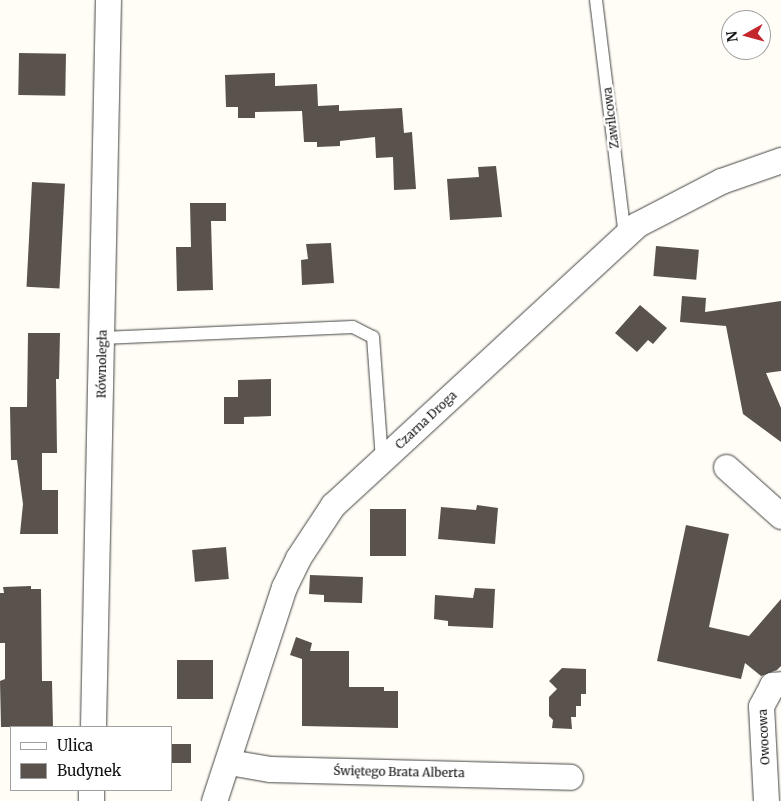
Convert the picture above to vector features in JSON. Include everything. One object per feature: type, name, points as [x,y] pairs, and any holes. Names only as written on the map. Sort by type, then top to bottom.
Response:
[{"type":"street","name":"Równoległa","points":[[93,726],[108,0]]},
{"type":"street","name":"Czarna Droga","points":[[214,801],[284,587],[298,558],[334,505],[625,236],[670,205],[721,181],[781,160]]},
{"type":"street","points":[[726,468],[781,516]]},
{"type":"street","name":"Owocowa","points":[[766,801],[761,706],[772,685],[781,684]]},
{"type":"street","name":"Świętego Brata Alberta","points":[[228,762],[270,769],[570,776]]},
{"type":"lane","name":"Zawilcowa","points":[[596,0],[625,236]]},
{"type":"lane","points":[[102,338],[353,326],[373,337],[382,460]]},
{"type":"building","points":[[19,53],[66,54],[65,96],[18,95]]},
{"type":"building","points":[[275,73],[275,86],[317,84],[318,106],[339,105],[339,111],[402,108],[404,133],[412,132],[416,189],[394,190],[393,157],[376,158],[375,137],[340,141],[340,146],[317,147],[317,142],[304,142],[302,111],[255,112],[255,118],[238,118],[238,107],[226,107],[225,75]]},
{"type":"building","points":[[496,166],[502,217],[450,220],[447,179],[479,177],[478,167]]},
{"type":"building","points":[[32,182],[65,184],[59,289],[27,287]]},
{"type":"building","points":[[190,203],[226,203],[226,221],[211,221],[213,290],[177,291],[176,247],[191,247]]},
{"type":"building","points":[[331,243],[334,283],[302,285],[301,260],[308,259],[306,244]]},
{"type":"building","points":[[656,246],[699,250],[696,280],[653,276]]},
{"type":"building","points":[[682,296],[706,298],[705,312],[781,301],[781,371],[766,373],[781,408],[781,442],[743,414],[726,326],[680,322]]},
{"type":"building","points":[[640,305],[667,328],[653,344],[648,340],[637,352],[615,333]]},
{"type":"building","points":[[28,333],[60,333],[59,379],[56,379],[57,453],[42,453],[42,490],[58,490],[58,534],[20,534],[23,504],[17,460],[11,460],[10,407],[27,407]]},
{"type":"building","points":[[271,379],[271,416],[244,417],[244,424],[224,424],[224,397],[238,397],[238,380]]},
{"type":"building","points":[[477,505],[498,508],[495,544],[438,539],[441,507],[476,510]]},
{"type":"building","points":[[370,509],[406,509],[406,556],[370,556]]},
{"type":"building","points":[[686,525],[729,534],[709,627],[749,636],[781,599],[781,666],[777,670],[761,676],[745,663],[741,679],[657,661]]},
{"type":"building","points":[[226,547],[229,579],[195,582],[192,550]]},
{"type":"building","points":[[310,575],[363,577],[362,603],[324,602],[324,595],[309,594]]},
{"type":"building","points":[[31,586],[31,589],[41,589],[42,681],[52,681],[53,726],[1,727],[0,681],[5,679],[5,643],[0,643],[0,593],[4,593],[3,587]]},
{"type":"building","points":[[475,588],[495,589],[493,628],[448,626],[448,621],[434,619],[435,595],[473,598]]},
{"type":"building","points":[[296,637],[312,643],[310,651],[349,651],[349,687],[384,687],[384,691],[398,691],[398,728],[302,726],[302,659],[290,655]]},
{"type":"building","points":[[177,660],[213,660],[213,699],[177,699]]},
{"type":"building","points":[[562,668],[586,669],[586,694],[581,694],[581,706],[576,706],[576,717],[571,717],[572,729],[552,728],[553,720],[549,716],[549,697],[557,689],[549,681]]},
{"type":"building","points":[[172,744],[191,744],[191,763],[172,763]]}]
